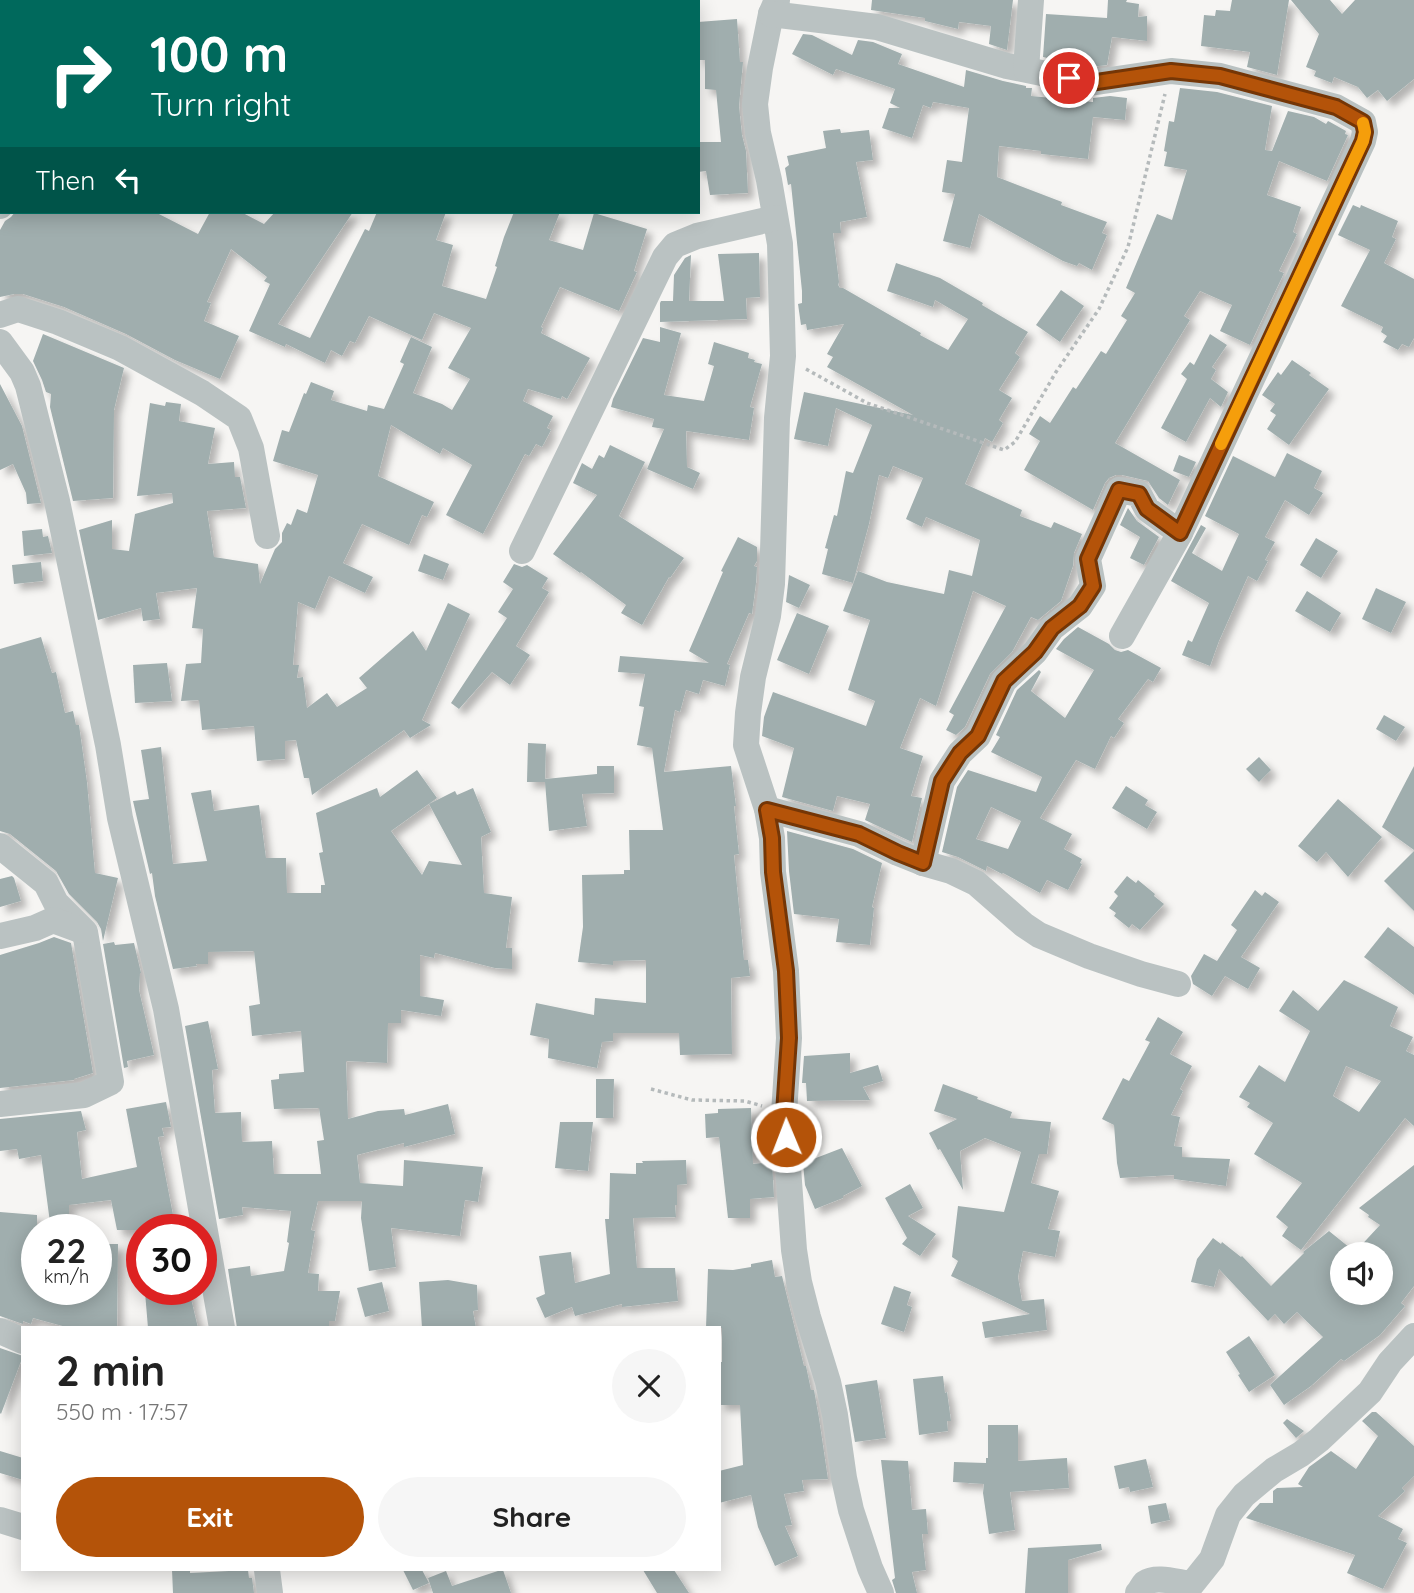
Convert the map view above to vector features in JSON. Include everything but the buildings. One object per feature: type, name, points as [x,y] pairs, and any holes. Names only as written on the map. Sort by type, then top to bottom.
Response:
[{"type":"street","points":[[1026,69],[1031,0]]},
{"type":"street","points":[[881,1593],[851,1510],[828,1382],[799,1282],[794,1250],[784,1113],[789,1038],[786,971],[773,872],[772,838],[767,810],[746,745],[753,677],[768,616],[772,584],[777,418],[783,356],[780,244],[758,133],[755,104],[774,7],[877,27],[1007,66],[1090,83],[1171,71],[1220,76],[1336,107],[1363,122],[1363,141],[1180,533],[1122,636]]},
{"type":"street","points":[[522,551],[665,257],[674,245],[697,236],[775,218]]},
{"type":"street","points":[[0,315],[18,309],[58,321],[120,348],[202,393],[239,418],[251,448],[267,536]]},
{"type":"street","points":[[0,342],[22,372],[28,386],[57,501],[108,745],[120,818],[166,1009],[222,1326]]},
{"type":"street","points":[[923,863],[942,781],[960,753],[978,736],[1004,681],[1035,652],[1052,628],[1080,606],[1093,586],[1088,559],[1119,490],[1139,494],[1147,509],[1180,533]]},
{"type":"street","points":[[767,810],[859,834],[923,863],[951,870],[992,896],[1024,925],[1039,934],[1089,956],[1178,984]]},
{"type":"street","points":[[0,846],[46,883],[56,903],[85,932],[111,1082],[84,1095],[0,1104]]},
{"type":"street","points":[[0,936],[35,928],[53,920],[85,932]]},
{"type":"street","points":[[0,1331],[21,1340]]},
{"type":"street","points":[[1138,1593],[1146,1583],[1161,1578],[1192,1584],[1212,1559],[1228,1515],[1244,1495],[1274,1470],[1320,1440],[1370,1392],[1390,1362],[1414,1336]]},
{"type":"street","points":[[0,1520],[21,1526]]},
{"type":"street","points":[[267,1571],[271,1593]]},
{"type":"path","points":[[783,356],[867,403],[1004,450],[1015,442],[1056,372],[1099,309],[1128,247],[1171,71]]},
{"type":"path","points":[[651,1089],[692,1100],[745,1101],[784,1113]]},
{"type":"slow traffic","points":[[1221,444],[1363,141],[1363,123]]},
{"type":"route","points":[[786,1137],[784,1113],[789,1038],[786,971],[767,810],[859,834],[923,863],[942,781],[960,753],[978,736],[1004,681],[1035,652],[1052,628],[1080,606],[1093,586],[1088,559],[1119,490],[1139,494],[1147,509],[1180,533],[1365,132],[1363,122],[1336,107],[1220,76],[1171,71],[1090,83],[1069,78]]}]
